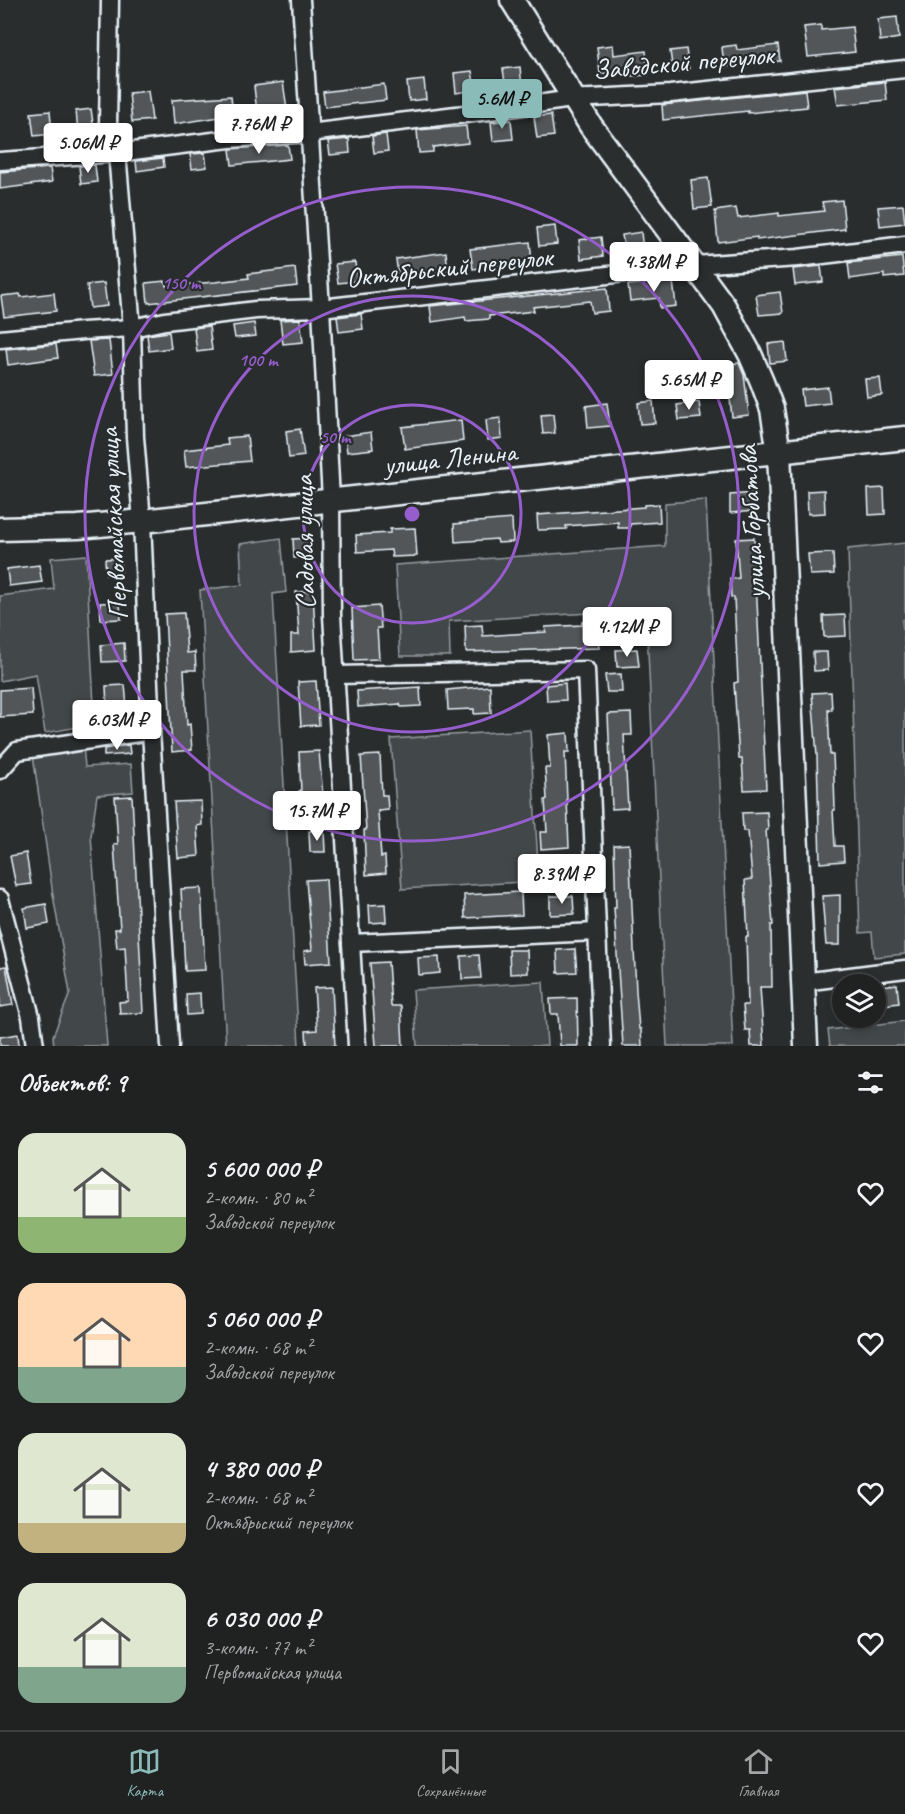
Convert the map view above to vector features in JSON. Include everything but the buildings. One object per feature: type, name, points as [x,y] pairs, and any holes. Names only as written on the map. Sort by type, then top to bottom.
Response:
[{"type":"main road","name":"улица Горбатова","points":[[512,0],[572,99],[724,306],[750,354],[772,409],[778,453],[806,1046]]},
{"type":"main road","name":"улица Ленина","points":[[0,529],[78,527],[142,521],[905,438]]},
{"type":"street","name":"Первомайская улица","points":[[110,0],[108,126],[117,153],[132,328],[135,437],[142,521],[151,731],[170,1046]]},
{"type":"street","name":"Садовая улица","points":[[301,0],[321,308],[331,500],[330,567],[357,1046]]},
{"type":"street","name":"Заводской переулок","points":[[0,161],[117,153],[229,139],[309,133],[572,99],[670,94],[905,69]]},
{"type":"street","name":"Октябрьский переулок","points":[[0,339],[83,330],[132,328],[165,321],[256,310],[321,308],[695,265],[798,258],[905,245]]},
{"type":"street","points":[[336,675],[586,670],[602,1046]]},
{"type":"street","points":[[0,770],[17,751],[151,731]]},
{"type":"street","points":[[0,899],[31,1017],[35,1046]]},
{"type":"street","points":[[351,943],[597,932]]},
{"type":"street","points":[[803,982],[905,969]]},
{"type":"shaded area","points":[[706,500],[733,1046],[667,1046],[646,610],[449,621],[450,656],[400,656],[395,565],[665,546],[665,503]]},
{"type":"shaded area","points":[[281,538],[286,592],[273,594],[299,1046],[226,1046],[200,590],[242,585],[240,544]]},
{"type":"shaded area","points":[[905,543],[905,619],[902,620],[905,652],[905,954],[874,957],[872,932],[860,933],[848,549]]},
{"type":"shaded area","points":[[86,555],[95,724],[45,733],[36,674],[0,681],[0,596],[54,589],[51,558]]},
{"type":"shaded area","points":[[530,730],[539,881],[402,889],[391,739]]},
{"type":"shaded area","points":[[83,746],[85,767],[131,764],[133,792],[97,795],[91,836],[107,1046],[54,1046],[53,1036],[70,993],[33,755]]},
{"type":"shaded area","points":[[543,982],[547,1046],[417,1046],[413,990]]},
{"type":"shaded area","points":[[905,1021],[905,1046],[830,1046],[828,1030],[886,1028],[886,1023]]}]
